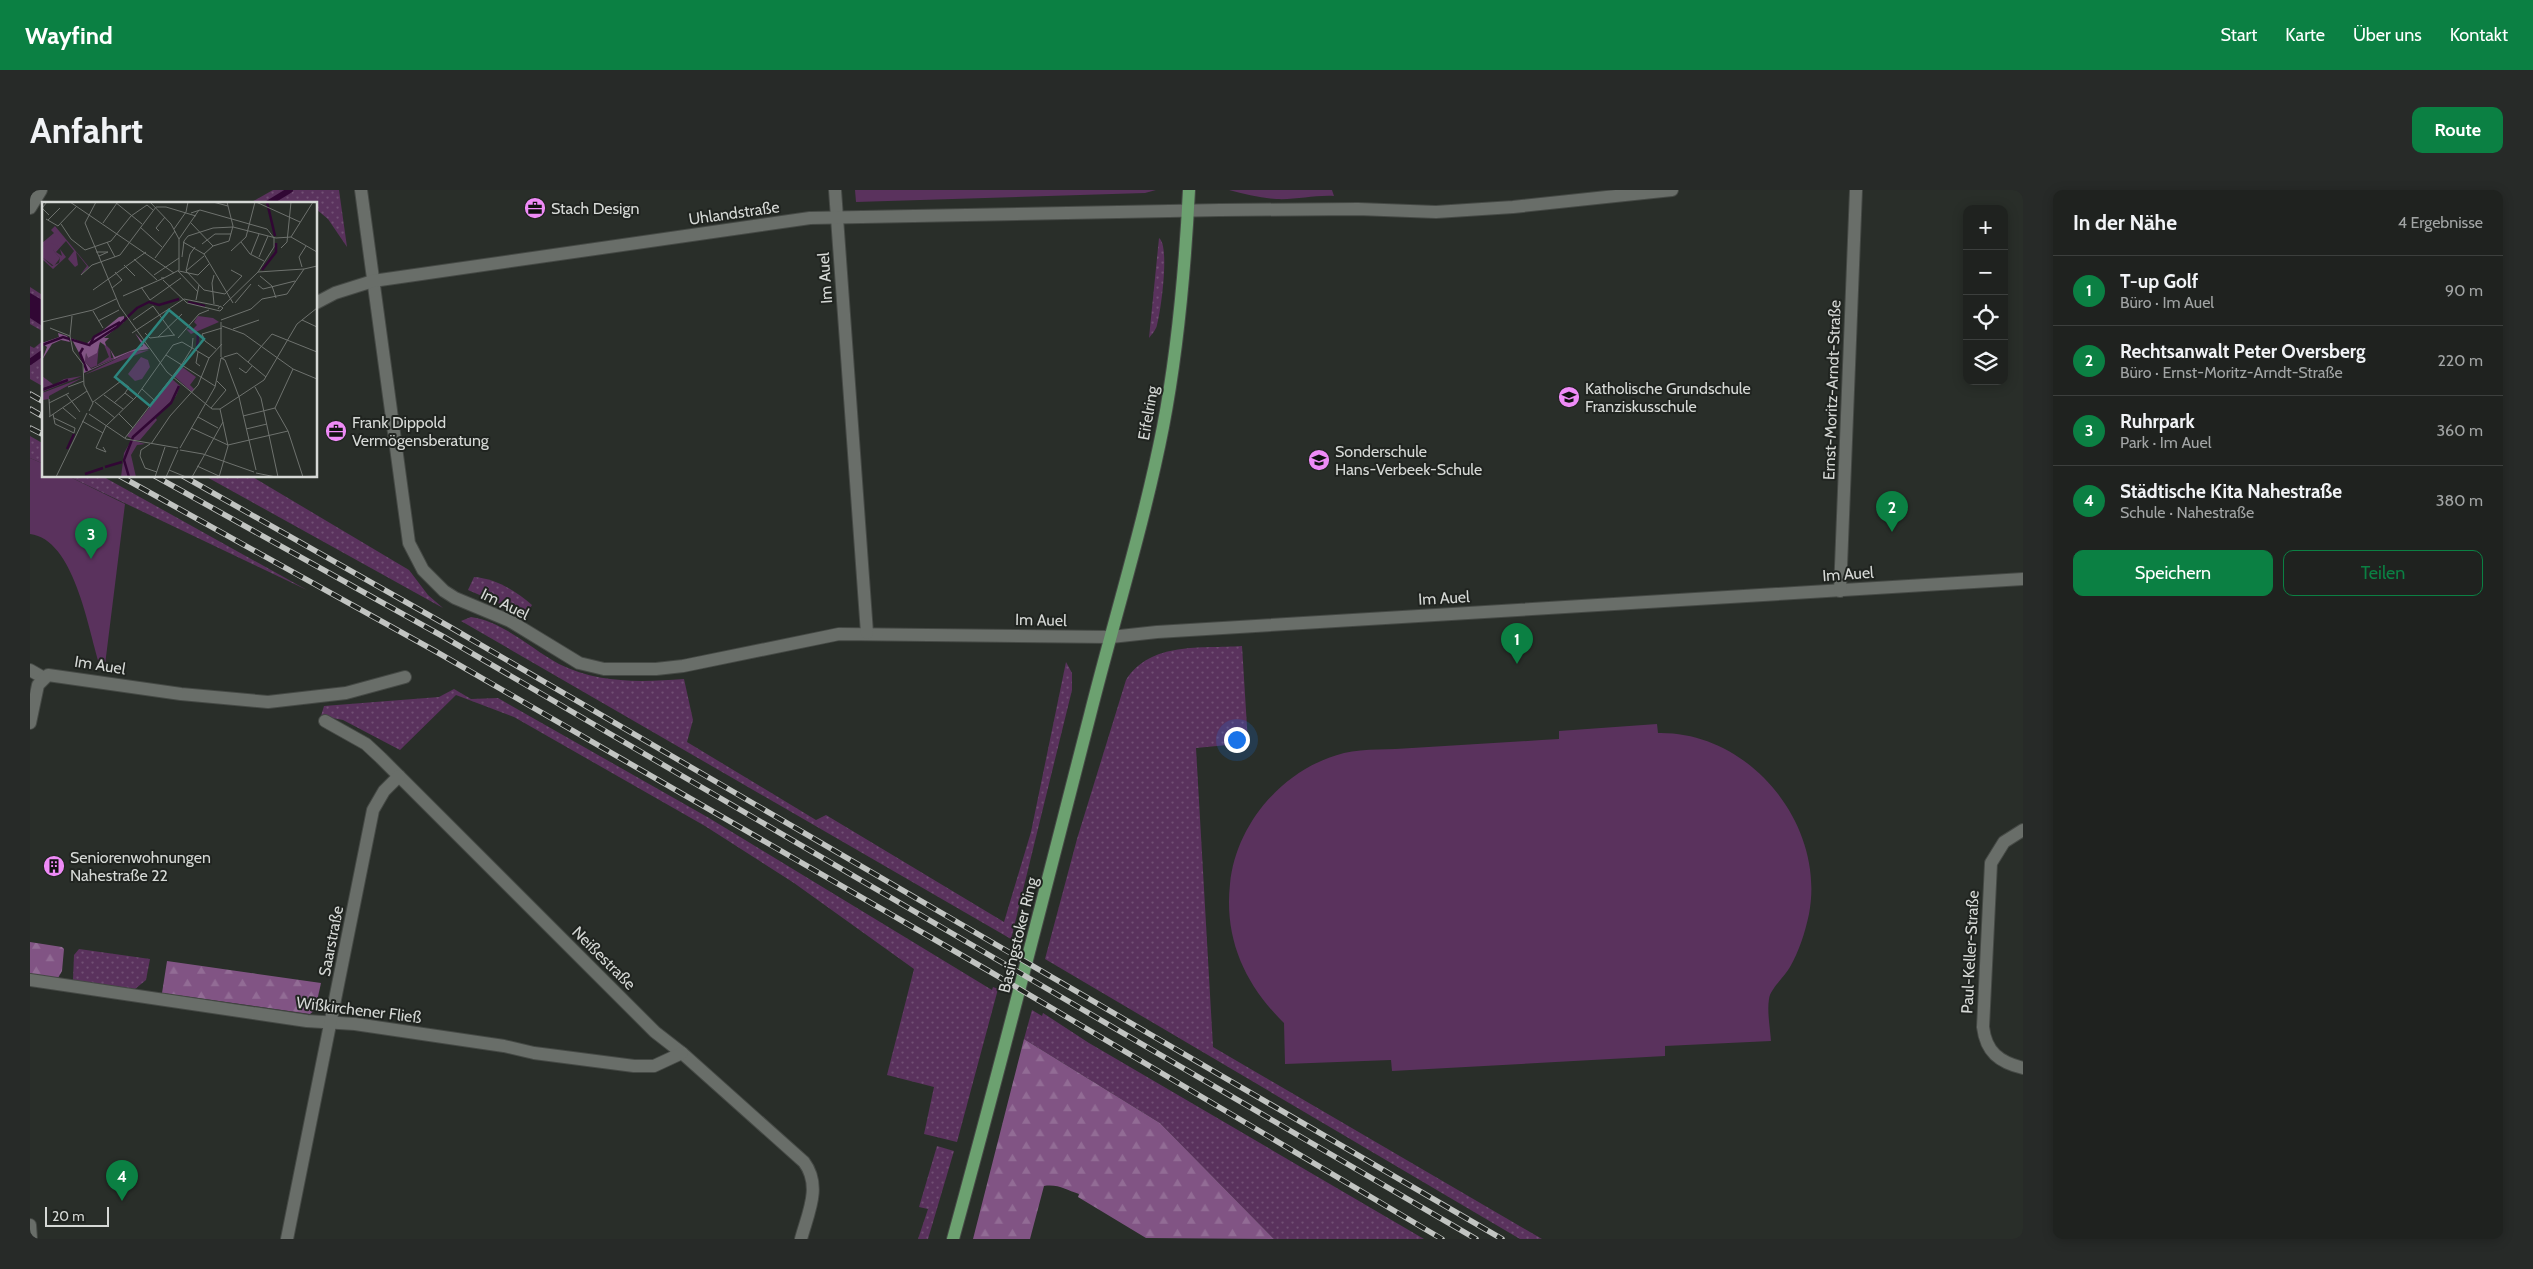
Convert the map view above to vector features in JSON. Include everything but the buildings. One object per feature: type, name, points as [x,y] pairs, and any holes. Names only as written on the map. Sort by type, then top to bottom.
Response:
[{"type":"main road","name":"Eifelring","points":[[1111,637],[1151,485],[1164,424],[1180,308],[1189,190]]},
{"type":"main road","name":"Basingstoker Ring","points":[[953,1239],[1033,943],[1111,637]]},
{"type":"street","points":[[30,208],[41,190]]},
{"type":"street","name":"Im Auel","points":[[361,190],[409,543],[423,570],[444,591],[455,598],[510,621],[579,663],[604,669],[656,669],[683,666],[826,635],[867,633],[1111,637],[1157,632],[2023,579]]},
{"type":"street","name":"Im Auel","points":[[835,190],[867,633]]},
{"type":"street","name":"Uhlandstraße","points":[[318,303],[335,293],[373,281],[810,218],[837,219],[1188,210],[1358,209],[1436,212],[1513,207],[1672,190]]},
{"type":"street","name":"Ernst-Moritz-Arndt-Straße","points":[[1840,591],[1856,190]]},
{"type":"street","points":[[30,670],[44,678],[38,685],[30,723]]},
{"type":"street","name":"Im Auel","points":[[44,678],[54,675],[181,694],[268,702],[346,693],[405,676]]},
{"type":"street","name":"Neißestraße","points":[[325,721],[366,744],[654,1032],[682,1053],[794,1152],[810,1170],[814,1190],[801,1239]]},
{"type":"street","name":"Saarstraße","points":[[287,1239],[374,810],[384,791],[399,776]]},
{"type":"street","name":"Paul-Keller-Straße","points":[[2023,830],[2004,842],[1991,863],[1983,1027],[1986,1043],[1995,1057],[2008,1064],[2023,1068]]},
{"type":"street","name":"Wißkirchener Fließ","points":[[30,980],[307,1021],[355,1024],[504,1046],[534,1053],[634,1066],[654,1066],[682,1053]]},
{"type":"street","points":[[30,1225],[31,1239]]},
{"type":"shaded area","points":[[273,190],[339,190],[347,247],[328,219],[318,211],[318,202],[252,202]]},
{"type":"shaded area","points":[[855,190],[1156,190],[1145,193],[856,202]]},
{"type":"shaded area","points":[[1229,190],[1332,190],[1334,196],[1276,199],[1252,196]]},
{"type":"shaded area","points":[[1159,238],[1164,253],[1162,293],[1159,318],[1154,332],[1149,338]]},
{"type":"shaded area","points":[[30,287],[42,295],[42,331],[30,324]]},
{"type":"shaded area","points":[[30,293],[42,300],[42,326],[30,318]]},
{"type":"shaded area","points":[[42,342],[42,386],[30,379],[30,346],[34,348]]},
{"type":"shaded area","points":[[30,436],[42,443],[42,463],[30,458]]},
{"type":"shaded area","points":[[30,458],[42,463],[42,478],[72,478],[125,504],[105,665],[99,663],[84,608],[68,568],[58,551],[45,540],[30,534]]},
{"type":"shaded area","points":[[72,478],[106,478],[307,590]]},
{"type":"shaded area","points":[[209,478],[254,478],[409,570],[428,595],[443,608]]},
{"type":"shaded area","points":[[474,577],[490,580],[505,586],[519,595],[532,605],[526,615],[468,590]]},
{"type":"shaded area","points":[[471,617],[495,624],[548,658],[574,671],[621,680],[684,679],[693,720],[687,742],[816,820],[826,815],[1004,922],[1031,832],[1066,662],[1072,673],[1072,690],[1011,939],[461,621]]},
{"type":"shaded area","points":[[1242,646],[1248,743],[1196,748],[1213,1047],[1542,1239],[1520,1239],[1045,959],[1077,839],[1126,680],[1136,667],[1163,653],[1194,648]]},
{"type":"shaded area","points":[[454,689],[471,699],[498,698],[709,818],[992,990],[993,987],[998,989],[957,1142],[924,1134],[934,1087],[887,1075],[914,969],[794,883],[705,826],[514,717],[456,695],[400,750],[343,720],[321,716],[324,706],[439,697]]},
{"type":"shaded area","points":[[1657,724],[1658,733],[1692,737],[1723,748],[1751,766],[1774,789],[1793,817],[1806,848],[1811,881],[1809,914],[1806,928],[1793,961],[1770,995],[1768,1009],[1771,1041],[1665,1046],[1665,1056],[1392,1071],[1391,1060],[1285,1064],[1284,1023],[1258,993],[1240,960],[1230,924],[1229,904],[1234,861],[1242,840],[1253,820],[1267,801],[1283,785],[1302,771],[1322,760],[1352,751],[1559,739],[1559,731]]},
{"type":"shaded area","points":[[79,949],[150,959],[146,980],[135,989],[73,980],[74,955]]},
{"type":"shaded area","points":[[1032,1010],[1042,1016],[1043,1013],[1089,1043],[1424,1239],[1274,1239],[1160,1123],[1024,1039]]},
{"type":"shaded area","points":[[937,1146],[954,1151],[928,1239],[918,1239],[928,1209],[919,1207]]},
{"type":"green space","points":[[30,942],[62,947],[64,949],[62,971],[58,978],[30,974]]},
{"type":"green space","points":[[167,961],[321,983],[315,1010],[310,1014],[162,993]]},
{"type":"green space","points":[[1024,1039],[1160,1123],[1274,1239],[1146,1238],[1078,1197],[1079,1194],[1058,1187],[1044,1186],[1030,1239],[973,1239]]},
{"type":"waterway","points":[[270,202],[290,190]]},
{"type":"waterway","points":[[30,362],[42,353]]},
{"type":"railway","points":[[30,394],[42,401]]},
{"type":"railway","points":[[30,409],[42,416]]},
{"type":"railway","points":[[30,428],[42,434]]},
{"type":"railway","points":[[124,478],[435,651],[989,971],[1442,1239]]},
{"type":"railway","points":[[159,478],[444,637],[1476,1239]]},
{"type":"railway","points":[[187,478],[450,627],[1502,1239]]},
{"type":"place","name":"Stach Design","points":[[535,208]]},
{"type":"place","name":"Katholische Grundschule Franziskusschule","points":[[1569,397]]},
{"type":"place","name":"Frank Dippold Vermögensberatung","points":[[336,431]]},
{"type":"place","name":"Sonderschule Hans-Verbeek-Schule","points":[[1319,460]]},
{"type":"place","name":"Rechtsanwalt Peter Oversberg","points":[[1892,532]]},
{"type":"place","name":"Ruhrpark","points":[[91,559]]},
{"type":"place","name":"T-up Golf","points":[[1517,664]]},
{"type":"place","name":"Seniorenwohnungen Nahestraße 22","points":[[54,866]]},
{"type":"place","name":"Städtische Kita Nahestraße","points":[[122,1201]]}]
